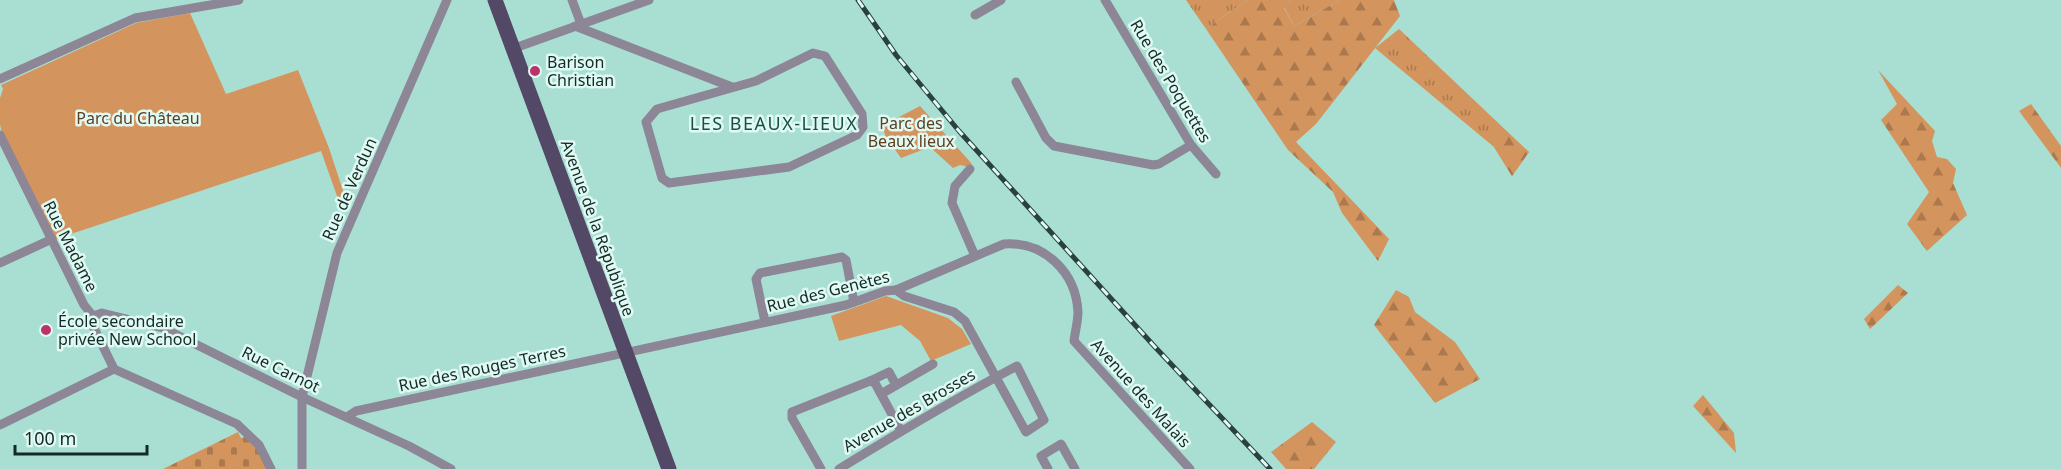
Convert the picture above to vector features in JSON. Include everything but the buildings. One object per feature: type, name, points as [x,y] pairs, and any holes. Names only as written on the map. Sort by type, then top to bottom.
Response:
[{"type":"main road","name":"Avenue de la République","points":[[495,0],[669,469]]},
{"type":"street","points":[[0,80],[135,18],[239,0]]},
{"type":"street","name":"Rue de Verdun","points":[[303,469],[302,397],[337,253],[447,0]]},
{"type":"street","points":[[572,0],[578,25]]},
{"type":"street","points":[[512,49],[649,0]]},
{"type":"street","points":[[975,15],[1000,0]]},
{"type":"street","name":"Rue des Poquettes","points":[[1105,0],[1191,145],[1216,174]]},
{"type":"street","points":[[578,25],[732,87],[756,81],[813,53],[825,56],[862,114],[863,127],[856,135],[789,167],[669,183],[662,178],[646,122],[657,109],[732,87]]},
{"type":"street","points":[[1016,82],[1046,138],[1054,146],[1153,165],[1160,164],[1191,145]]},
{"type":"street","name":"Rue Madame","points":[[0,135],[84,306],[93,316],[92,324],[114,369]]},
{"type":"street","points":[[970,169],[954,186],[952,203],[975,256]]},
{"type":"street","points":[[0,263],[52,239]]},
{"type":"street","name":"Rue des Genètes","points":[[625,352],[854,302],[885,291],[896,291],[1004,244],[1021,243],[1032,247]]},
{"type":"street","name":"Avenue des Malais","points":[[1032,247],[1047,254],[1071,282],[1078,312],[1074,341],[1190,469]]},
{"type":"street","points":[[765,322],[756,279],[760,273],[842,257],[846,260],[854,302]]},
{"type":"street","name":"Avenue des Brosses","points":[[839,469],[901,431],[995,378],[1017,366],[1044,420],[1026,432],[995,378],[965,321],[954,312],[904,296],[896,291]]},
{"type":"street","name":"Rue Carnot","points":[[93,316],[102,313],[162,328],[302,397],[409,446],[451,469]]},
{"type":"street","name":"Rue des Rouges Terres","points":[[347,417],[356,411],[625,352]]},
{"type":"street","points":[[881,394],[933,364]]},
{"type":"street","points":[[0,425],[114,369],[237,424],[259,445],[271,469]]},
{"type":"street","points":[[820,469],[792,418],[792,412],[889,372],[896,385]]},
{"type":"street","points":[[870,381],[875,383],[901,431]]},
{"type":"street","points":[[1048,469],[1041,456],[1061,444],[1075,469]]},
{"type":"green space","points":[[1186,0],[1247,0],[1206,29]]},
{"type":"green space","points":[[1247,0],[1291,0],[1284,8],[1294,26],[1340,0],[1394,0],[1400,16],[1316,124],[1296,142],[1389,239],[1378,261],[1342,213],[1333,192],[1288,150],[1206,29]]},
{"type":"green space","points":[[1291,0],[1340,0],[1294,26],[1284,7]]},
{"type":"green space","name":"Parc du Château","points":[[190,13],[226,94],[298,70],[329,148],[348,206],[342,210],[321,151],[56,239],[3,140],[0,124],[0,98],[3,89],[1,85],[136,23]]},
{"type":"green space","points":[[1399,29],[1529,152],[1512,176],[1494,147],[1375,48]]},
{"type":"green space","points":[[1878,70],[1935,131],[1932,141],[1937,157],[1947,159],[1956,169],[1953,183],[1967,215],[1927,251],[1907,224],[1929,192],[1881,120],[1897,104]]},
{"type":"green space","points":[[2031,104],[2061,146],[2061,168],[2019,111]]},
{"type":"green space","name":"Parc des Beaux lieux","points":[[920,106],[972,164],[969,167],[960,165],[953,168],[930,147],[901,158],[886,137],[882,126]]},
{"type":"green space","points":[[1501,128],[1529,152],[1512,176],[1494,147]]},
{"type":"green space","points":[[1898,285],[1908,293],[1870,329],[1864,319]]},
{"type":"green space","points":[[1396,290],[1409,297],[1415,312],[1455,342],[1480,379],[1435,403],[1374,325]]},
{"type":"green space","points":[[886,296],[948,318],[962,329],[971,344],[931,361],[920,341],[901,325],[839,341],[831,316]]},
{"type":"green space","points":[[1703,395],[1734,433],[1736,453],[1693,406]]},
{"type":"green space","points":[[1312,422],[1336,442],[1314,469],[1286,469],[1271,452]]},
{"type":"green space","points":[[238,432],[241,438],[245,437],[255,445],[267,469],[163,469]]},
{"type":"railway","points":[[858,0],[896,55],[959,131],[1155,347],[1270,469]]},
{"type":"place","name":"Barison Christian","points":[[535,71]]},
{"type":"place","name":"École secondaire privée New School","points":[[46,330]]},
{"type":"district","name":"LES BEAUX-LIEUX","points":[[774,124]]}]
